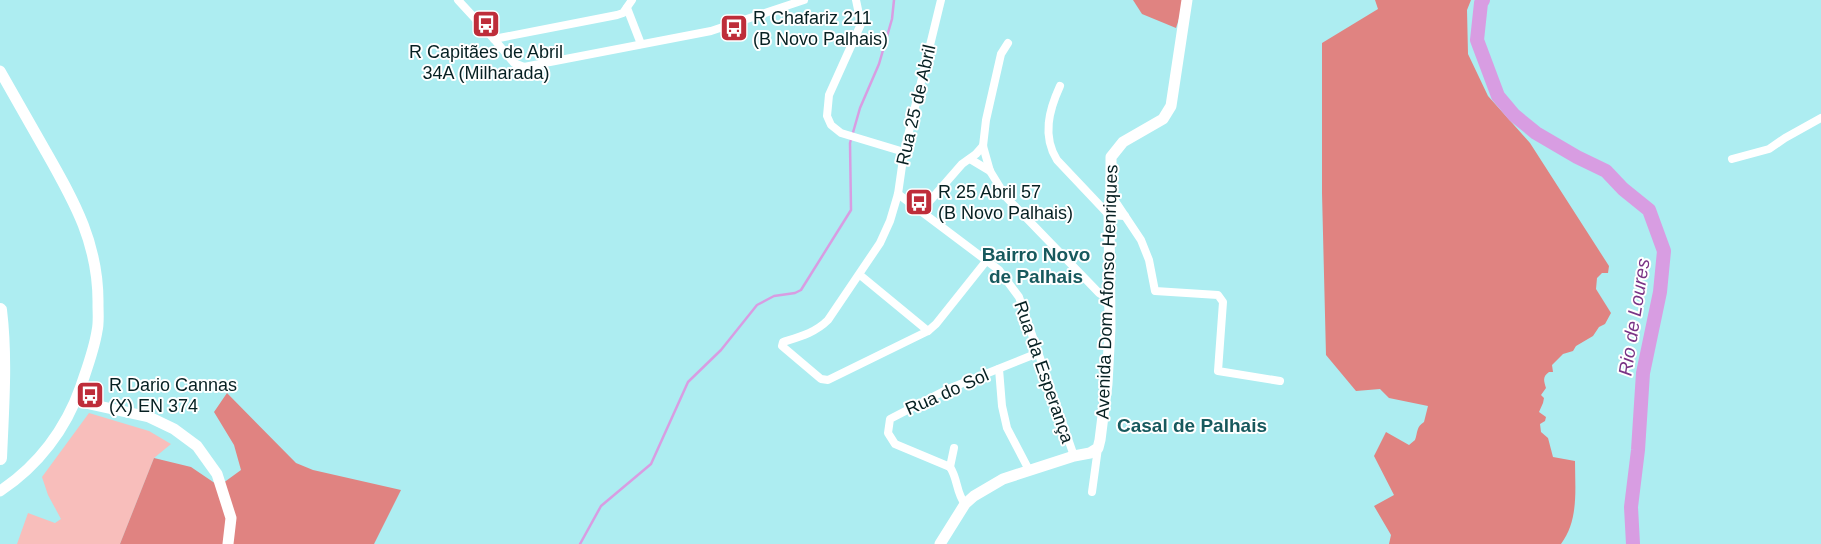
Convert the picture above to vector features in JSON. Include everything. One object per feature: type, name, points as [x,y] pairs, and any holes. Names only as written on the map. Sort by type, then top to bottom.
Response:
[{"type":"highway","points":[[0,310],[3,385],[0,458]]},
{"type":"street","points":[[458,0],[514,63],[524,67],[710,30],[804,0]]},
{"type":"street","points":[[494,39],[617,15],[623,13],[632,0]]},
{"type":"street","points":[[856,0],[861,24],[828,95],[827,116],[832,125],[847,135],[904,152]]},
{"type":"street","name":"Rua 25 de Abril","points":[[928,331],[824,380],[821,380],[782,346],[783,342],[812,332],[828,320],[880,243],[890,221],[898,194],[904,152],[941,0]]},
{"type":"street","name":"Avenida Dom Afonso Henriques","points":[[1092,492],[1107,384],[1110,299],[1109,215],[1111,157],[1123,142],[1163,119],[1171,106],[1187,0]]},
{"type":"street","points":[[628,8],[641,44]]},
{"type":"street","points":[[1008,43],[1001,54],[986,120],[983,146],[990,171],[1006,196],[1099,293],[1110,299]]},
{"type":"street","points":[[0,71],[72,198],[86,228],[94,260],[98,291],[97,330],[88,366],[76,401],[63,426],[44,453],[20,478],[0,491]]},
{"type":"street","points":[[1060,86],[1052,105],[1048,127],[1052,152],[1057,160],[1109,215],[1125,216]]},
{"type":"street","points":[[1732,158],[1769,149],[1821,118]]},
{"type":"street","points":[[922,211],[962,164],[983,146]]},
{"type":"street","points":[[970,159],[990,171]]},
{"type":"street","name":"Rua da Esperança","points":[[898,194],[1000,270],[1019,297],[1074,456]]},
{"type":"street","points":[[1111,196],[1119,205],[1141,240],[1147,253],[1155,290],[1218,294],[1223,302],[1218,371],[1280,380]]},
{"type":"street","points":[[860,275],[928,331],[936,324],[987,260]]},
{"type":"street","name":"Rua do Sol","points":[[950,467],[895,444],[888,433],[890,419],[948,389],[1038,353]]},
{"type":"street","points":[[999,369],[1002,406],[1007,428],[1029,470]]},
{"type":"street","points":[[76,401],[149,417],[174,429],[197,446],[217,474],[230,518],[228,544]]},
{"type":"street","points":[[954,448],[950,467],[954,473],[960,497],[965,504]]},
{"type":"street","points":[[940,544],[965,504],[974,496],[1003,480],[1074,456],[1090,453],[1098,448]]},
{"type":"shaded area","points":[[1133,0],[1185,0],[1176,28],[1142,14]]},
{"type":"shaded area","points":[[1375,0],[1471,0],[1467,10],[1468,54],[1488,96],[1530,143],[1609,266],[1608,273],[1602,273],[1597,278],[1596,289],[1611,313],[1605,324],[1599,327],[1593,336],[1576,346],[1573,351],[1563,354],[1552,365],[1553,372],[1549,372],[1544,377],[1546,388],[1541,395],[1544,398],[1539,412],[1546,417],[1545,421],[1540,424],[1541,432],[1548,438],[1553,457],[1575,461],[1575,504],[1571,525],[1561,544],[1389,544],[1391,535],[1374,506],[1394,495],[1374,456],[1386,432],[1409,445],[1415,440],[1418,428],[1424,422],[1428,406],[1389,398],[1380,389],[1356,391],[1326,355],[1322,193],[1322,43],[1378,9]]},
{"type":"shaded area","points":[[227,393],[296,463],[313,470],[401,490],[374,544],[120,544],[154,458],[191,467],[219,486],[241,470],[234,445],[214,412]]},
{"type":"shaded area","points":[[89,413],[149,431],[171,444],[154,458],[120,544],[17,544],[28,513],[55,523],[61,519],[48,495],[42,477]]},
{"type":"waterway","points":[[580,544],[601,506],[651,464],[688,382],[721,350],[757,305],[774,296],[795,293],[801,290],[851,210],[850,143],[860,108],[879,64],[892,19],[894,0]]},
{"type":"waterway","name":"Rio de Loures","points":[[1483,0],[1481,3],[1477,40],[1498,96],[1514,115],[1536,133],[1577,157],[1606,171],[1623,189],[1649,210],[1664,251],[1660,292],[1643,373],[1638,450],[1631,507],[1633,544]]},
{"type":"place","name":"R Capitães de Abril 34A (Milharada)","points":[[486,24]]},
{"type":"place","name":"R Chafariz 211 (B Novo Palhais)","points":[[734,28]]},
{"type":"place","name":"R 25 Abril 57 (B Novo Palhais)","points":[[919,202]]},
{"type":"place","name":"R Dario Cannas (X) EN 374","points":[[90,395]]},
{"type":"district","name":"Bairro Novo de Palhais","points":[[1036,265]]},
{"type":"district","name":"Casal de Palhais","points":[[1192,425]]}]
